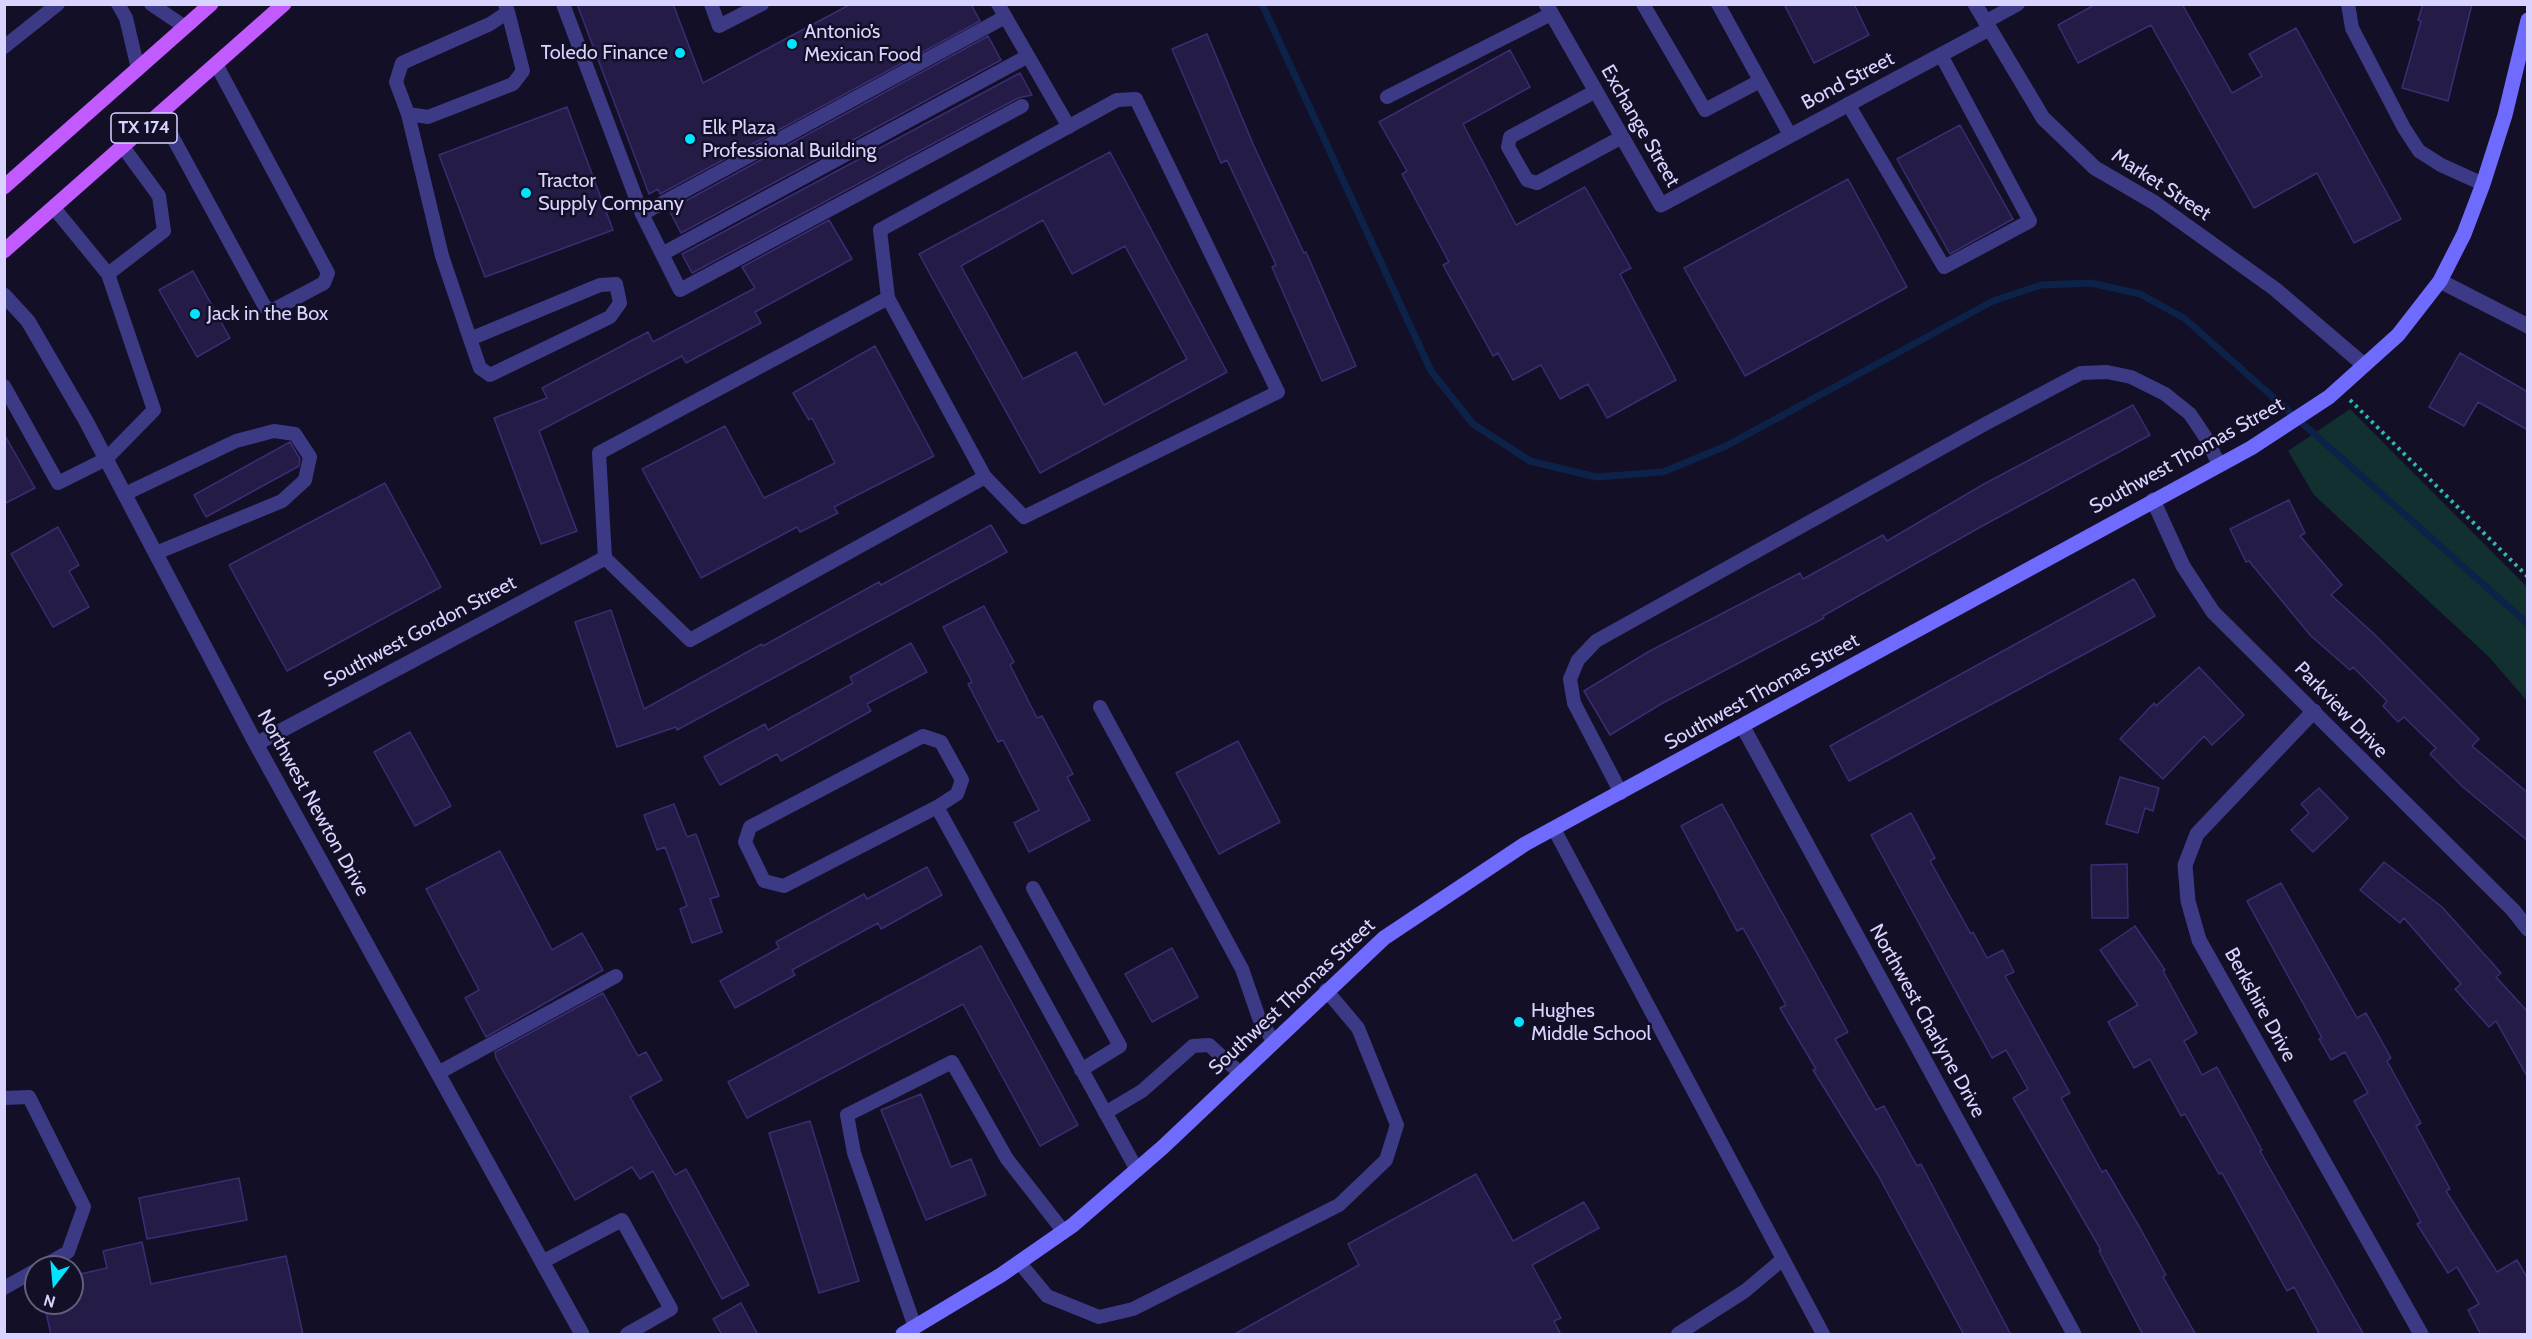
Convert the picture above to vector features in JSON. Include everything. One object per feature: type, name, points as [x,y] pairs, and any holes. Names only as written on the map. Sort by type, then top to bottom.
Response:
[{"type":"main road","name":"TX 174","points":[[4,187],[211,4]]},
{"type":"main road","name":"TX 174","points":[[4,251],[284,4]]},
{"type":"street","name":"Market Street","points":[[1975,4],[2043,118],[2095,168],[2155,203],[2275,289],[2364,365]]},
{"type":"street","name":"Exchange Street","points":[[1548,9],[1661,205],[1725,169]]},
{"type":"street","name":"Southwest Thomas Street","points":[[909,1331],[1064,1232],[1137,1170],[1326,990],[1384,938],[1525,844],[1743,727],[2219,465],[2283,428],[2333,393],[2398,335],[2440,281],[2464,234],[2483,184],[2505,115],[2528,20]]},
{"type":"street","name":"Bond Street","points":[[1725,169],[1941,56],[1987,26]]},
{"type":"street","points":[[2440,281],[2528,326]]},
{"type":"street","name":"Northwest Newton Drive","points":[[4,295],[28,321],[106,459],[256,744],[582,1335]]},
{"type":"street","name":"Parkview Drive","points":[[2153,500],[2182,566],[2213,612],[2513,910],[2528,929]]},
{"type":"street","name":"Southwest Gordon Street","points":[[256,744],[605,558]]},
{"type":"street","name":"Berkshire Drive","points":[[2313,711],[2197,834],[2185,865],[2188,901],[2199,940],[2421,1335]]},
{"type":"street","name":"Northwest Charlyne Drive","points":[[1743,727],[2074,1335]]},
{"type":"lane","points":[[4,47],[58,4]]},
{"type":"lane","points":[[118,4],[126,18],[138,69]]},
{"type":"lane","points":[[151,4],[185,27]]},
{"type":"lane","points":[[563,4],[642,214],[680,290],[1022,106]]},
{"type":"lane","points":[[711,4],[719,26],[762,4]]},
{"type":"lane","points":[[1643,4],[1705,110],[1760,81]]},
{"type":"lane","points":[[1718,4],[1790,135]]},
{"type":"lane","points":[[1987,26],[2018,4]]},
{"type":"lane","points":[[2348,4],[2352,28],[2404,128],[2419,151],[2483,184]]},
{"type":"lane","points":[[408,114],[428,117],[513,84],[523,71],[507,8],[490,24],[402,63],[396,82],[408,114],[442,256],[470,339],[480,368],[490,375],[610,317],[620,303],[616,284],[600,285],[470,339]]},
{"type":"lane","points":[[1387,97],[1548,9]]},
{"type":"lane","points":[[642,214],[1001,10],[1069,127]]},
{"type":"lane","points":[[662,254],[1028,56]]},
{"type":"lane","points":[[1848,104],[1944,267],[2030,221],[1941,56]]},
{"type":"lane","points":[[160,114],[265,307],[273,310],[324,283],[328,273],[216,64]]},
{"type":"lane","points":[[1596,91],[1510,137],[1508,147],[1527,180],[1537,183],[1622,137]]},
{"type":"lane","points":[[1136,99],[1278,392],[1024,517],[984,477],[888,298],[880,230],[1069,127],[1117,100],[1136,99]]},
{"type":"lane","points":[[108,274],[164,231],[159,196],[123,147]]},
{"type":"lane","points":[[4,386],[57,483],[106,459],[154,410],[108,274],[54,208]]},
{"type":"lane","points":[[888,298],[599,453],[605,558],[690,640],[984,477]]},
{"type":"lane","points":[[1621,793],[1574,703],[1570,679],[1578,660],[1596,641],[1985,424],[2081,373],[2107,372],[2131,377],[2165,394],[2190,414],[2208,441],[2219,465]]},
{"type":"lane","points":[[125,494],[236,441],[274,431],[295,434],[310,457],[305,480],[282,501],[156,553]]},
{"type":"lane","points":[[1100,707],[1242,969],[1260,1018],[1273,1041]]},
{"type":"lane","points":[[923,736],[941,742],[962,780],[957,794],[938,807],[784,886],[764,881],[745,842],[750,827],[923,736]]},
{"type":"lane","points":[[938,807],[1137,1170]]},
{"type":"lane","points":[[1554,829],[1823,1335]]},
{"type":"lane","points":[[1033,888],[1120,1046],[1081,1070]]},
{"type":"lane","points":[[438,1073],[616,976]]},
{"type":"lane","points":[[1020,1262],[1047,1296],[1099,1317],[1133,1309],[1340,1205],[1386,1160],[1397,1125],[1358,1028],[1326,990]]},
{"type":"lane","points":[[1105,1113],[1142,1091],[1193,1046],[1209,1045],[1240,1073]]},
{"type":"lane","points":[[909,1331],[854,1153],[847,1115],[952,1062],[1007,1159],[1064,1232]]},
{"type":"lane","points":[[4,1098],[29,1098],[84,1207],[68,1252],[63,1255]]},
{"type":"lane","points":[[542,1262],[622,1220],[671,1309],[627,1335]]},
{"type":"lane","points":[[1678,1335],[1745,1291],[1783,1259]]},
{"type":"lane","points":[[4,1288],[24,1277]]},
{"type":"path","points":[[2333,393],[2528,578]]},
{"type":"green space","points":[[2350,409],[2527,587],[2527,701],[2489,657],[2314,495],[2288,451]]},
{"type":"building","name":"Elk Plaza Professional Building","points":[[577,4],[673,4],[703,83],[851,4],[971,4],[980,21],[660,194],[658,189],[649,194]]},
{"type":"building","points":[[1784,4],[1854,4],[1869,35],[1814,63]]},
{"type":"building","points":[[2096,4],[2182,4],[2232,93],[2262,76],[2249,54],[2296,28],[2401,219],[2354,243],[2317,173],[2254,208],[2151,25],[2078,63],[2058,25]]},
{"type":"building","points":[[2423,4],[2472,4],[2448,101],[2402,88],[2421,21],[2418,20]]},
{"type":"building","points":[[1207,34],[1253,144],[1304,253],[1306,252],[1356,366],[1322,381],[1272,267],[1276,265],[1227,160],[1221,163],[1172,49]]},
{"type":"building","points":[[988,36],[1001,60],[681,233],[669,210]]},
{"type":"building","points":[[1510,50],[1530,87],[1463,124],[1516,225],[1585,187],[1631,268],[1620,274],[1676,380],[1607,418],[1588,384],[1560,399],[1541,365],[1513,380],[1498,353],[1493,356],[1443,265],[1449,262],[1402,174],[1407,171],[1379,122]]},
{"type":"building","points":[[1020,73],[1032,95],[1018,98],[692,273],[682,254]]},
{"type":"building","name":"Tractor Supply Company","points":[[567,107],[613,230],[485,277],[439,155]]},
{"type":"building","points":[[1960,125],[2013,219],[1950,254],[1897,159]]},
{"type":"building","points":[[1110,152],[1227,372],[1040,473],[919,254]],"holes":[[[1043,220],[1072,274],[1125,246],[1187,359],[1104,405],[1076,352],[1023,379],[961,266]]]},
{"type":"building","points":[[1848,179],[1907,287],[1745,376],[1684,268]]},
{"type":"building","points":[[829,220],[852,259],[755,312],[761,323],[686,363],[682,356],[539,431],[577,531],[541,544],[494,418],[547,398],[542,388],[648,332],[653,342],[755,288],[742,267]]},
{"type":"building","name":"Jack in the Box","points":[[193,271],[230,338],[197,357],[159,290]]},
{"type":"building","points":[[875,346],[934,456],[834,507],[838,513],[800,532],[797,527],[701,578],[642,469],[725,426],[764,498],[835,463],[812,418],[809,420],[793,393]]},
{"type":"building","points":[[2460,353],[2528,392],[2528,430],[2478,402],[2464,426],[2429,407]]},
{"type":"building","points":[[2133,405],[2150,435],[1984,525],[1823,616],[1824,618],[1661,704],[1610,735],[1584,691],[1648,652],[1800,573],[1803,579],[1883,535],[1887,541],[1984,484]]},
{"type":"building","points":[[4,434],[35,488],[4,504]]},
{"type":"building","points":[[290,442],[300,459],[299,466],[206,517],[194,495]]},
{"type":"building","points":[[385,483],[441,587],[287,671],[229,565]]},
{"type":"building","points":[[2289,500],[2305,533],[2300,536],[2342,585],[2331,595],[2374,634],[2479,739],[2472,746],[2528,793],[2528,841],[2463,787],[2430,754],[2436,748],[2404,717],[2398,722],[2383,706],[2387,701],[2353,667],[2350,670],[2311,636],[2249,561],[2246,562],[2230,529]]},
{"type":"building","points":[[991,525],[1007,552],[677,730],[676,727],[617,747],[575,622],[611,610],[644,709],[762,644],[763,646],[879,582],[881,585]]},
{"type":"building","points":[[58,527],[79,565],[69,571],[89,607],[53,627],[11,554]]},
{"type":"building","points":[[2134,579],[2155,616],[1849,781],[1830,746]]},
{"type":"building","points":[[984,606],[1014,662],[1010,665],[1037,718],[1042,716],[1073,774],[1067,777],[1090,820],[1029,852],[1014,823],[1039,810],[1003,740],[998,742],[968,684],[972,682],[943,627]]},
{"type":"building","points":[[911,643],[927,672],[867,704],[871,711],[781,761],[777,754],[720,785],[704,757],[765,724],[768,730],[853,683],[850,677]]},
{"type":"building","points":[[2199,667],[2244,715],[2212,745],[2204,736],[2163,779],[2120,739],[2154,703],[2156,706]]},
{"type":"building","points":[[410,732],[451,806],[415,826],[374,752]]},
{"type":"building","points":[[1238,741],[1280,822],[1219,854],[1176,773]]},
{"type":"building","points":[[2120,777],[2159,788],[2153,811],[2145,808],[2138,833],[2106,824]]},
{"type":"building","points":[[2319,788],[2348,818],[2313,852],[2291,830],[2309,813],[2301,804]]},
{"type":"building","points":[[674,804],[687,837],[696,834],[719,896],[710,899],[722,932],[692,943],[680,909],[687,906],[665,847],[657,850],[644,815]]},
{"type":"building","points":[[1722,804],[1848,1032],[1835,1039],[1876,1110],[1884,1106],[1917,1166],[1921,1164],[2011,1335],[1964,1335],[1878,1175],[1813,1070],[1816,1069],[1780,1008],[1786,1005],[1743,928],[1737,931],[1681,826]]},
{"type":"building","points":[[1911,813],[1935,858],[1930,861],[1987,958],[2003,950],[2014,972],[2005,976],[2070,1093],[2061,1098],[2102,1172],[2106,1170],[2140,1228],[2166,1275],[2163,1277],[2196,1335],[2143,1335],[2099,1251],[2101,1250],[2013,1098],[2028,1089],[2006,1050],[1992,1058],[1871,835]]},
{"type":"building","points":[[500,851],[552,950],[582,933],[603,970],[486,1037],[465,998],[479,990],[426,889]]},
{"type":"building","points":[[2384,862],[2442,907],[2501,973],[2496,977],[2528,1012],[2528,1078],[2496,1021],[2489,1027],[2455,989],[2461,984],[2404,918],[2400,923],[2360,890]]},
{"type":"building","points":[[2127,864],[2128,918],[2092,918],[2091,865]]},
{"type":"building","points":[[927,867],[942,895],[881,929],[878,923],[792,970],[795,975],[735,1008],[720,981],[779,948],[776,942],[864,894],[867,899]]},
{"type":"building","points":[[2281,883],[2357,1018],[2366,1013],[2391,1058],[2387,1061],[2421,1123],[2416,1126],[2450,1189],[2446,1191],[2497,1272],[2517,1260],[2528,1279],[2528,1335],[2481,1335],[2468,1310],[2479,1304],[2457,1267],[2448,1273],[2417,1224],[2421,1222],[2354,1101],[2368,1093],[2345,1052],[2331,1060],[2319,1039],[2322,1038],[2247,901]]},
{"type":"building","points":[[2135,926],[2165,970],[2163,971],[2197,1033],[2184,1041],[2202,1075],[2217,1067],[2262,1150],[2260,1151],[2364,1335],[2320,1335],[2294,1287],[2287,1291],[2222,1173],[2219,1174],[2185,1114],[2181,1116],[2150,1059],[2134,1068],[2108,1022],[2138,1005],[2100,950]]},
{"type":"building","points":[[981,946],[1078,1125],[1040,1146],[963,1004],[747,1118],[728,1082]]},
{"type":"building","points":[[1172,948],[1198,997],[1152,1022],[1125,974]]},
{"type":"building","points":[[603,993],[638,1056],[646,1052],[662,1080],[630,1097],[675,1175],[686,1169],[749,1285],[722,1299],[653,1171],[640,1179],[632,1167],[575,1200],[496,1058],[495,1052]]},
{"type":"building","points":[[921,1094],[951,1167],[971,1159],[986,1195],[926,1220],[881,1110]]},
{"type":"building","points":[[810,1121],[859,1281],[819,1293],[769,1133]]},
{"type":"building","points":[[1476,1174],[1513,1241],[1584,1202],[1599,1228],[1532,1265],[1561,1318],[1554,1321],[1561,1335],[1233,1335],[1359,1265],[1348,1244]]},
{"type":"building","points":[[239,1178],[247,1220],[147,1239],[139,1198]]},
{"type":"building","points":[[142,1242],[151,1284],[286,1256],[303,1335],[51,1335],[47,1315],[84,1315],[84,1273],[107,1268],[103,1251]]},
{"type":"building","points":[[741,1303],[758,1335],[722,1335],[713,1319]]},
{"type":"waterway","points":[[1262,4],[1431,371],[1473,424],[1530,461],[1596,477],[1663,472],[1726,446],[1993,301],[2041,285],[2091,283],[2140,294],[2184,318],[2528,624]]},
{"type":"place","name":"Antonio’s Mexican Food","points":[[792,44]]},
{"type":"place","name":"Toledo Finance","points":[[680,53]]},
{"type":"place","name":"Elk Plaza Professional Building","points":[[690,139]]},
{"type":"place","name":"Tractor Supply Company","points":[[526,193]]},
{"type":"place","name":"Jack in the Box","points":[[195,314]]},
{"type":"place","name":"Hughes Middle School","points":[[1519,1022]]}]
